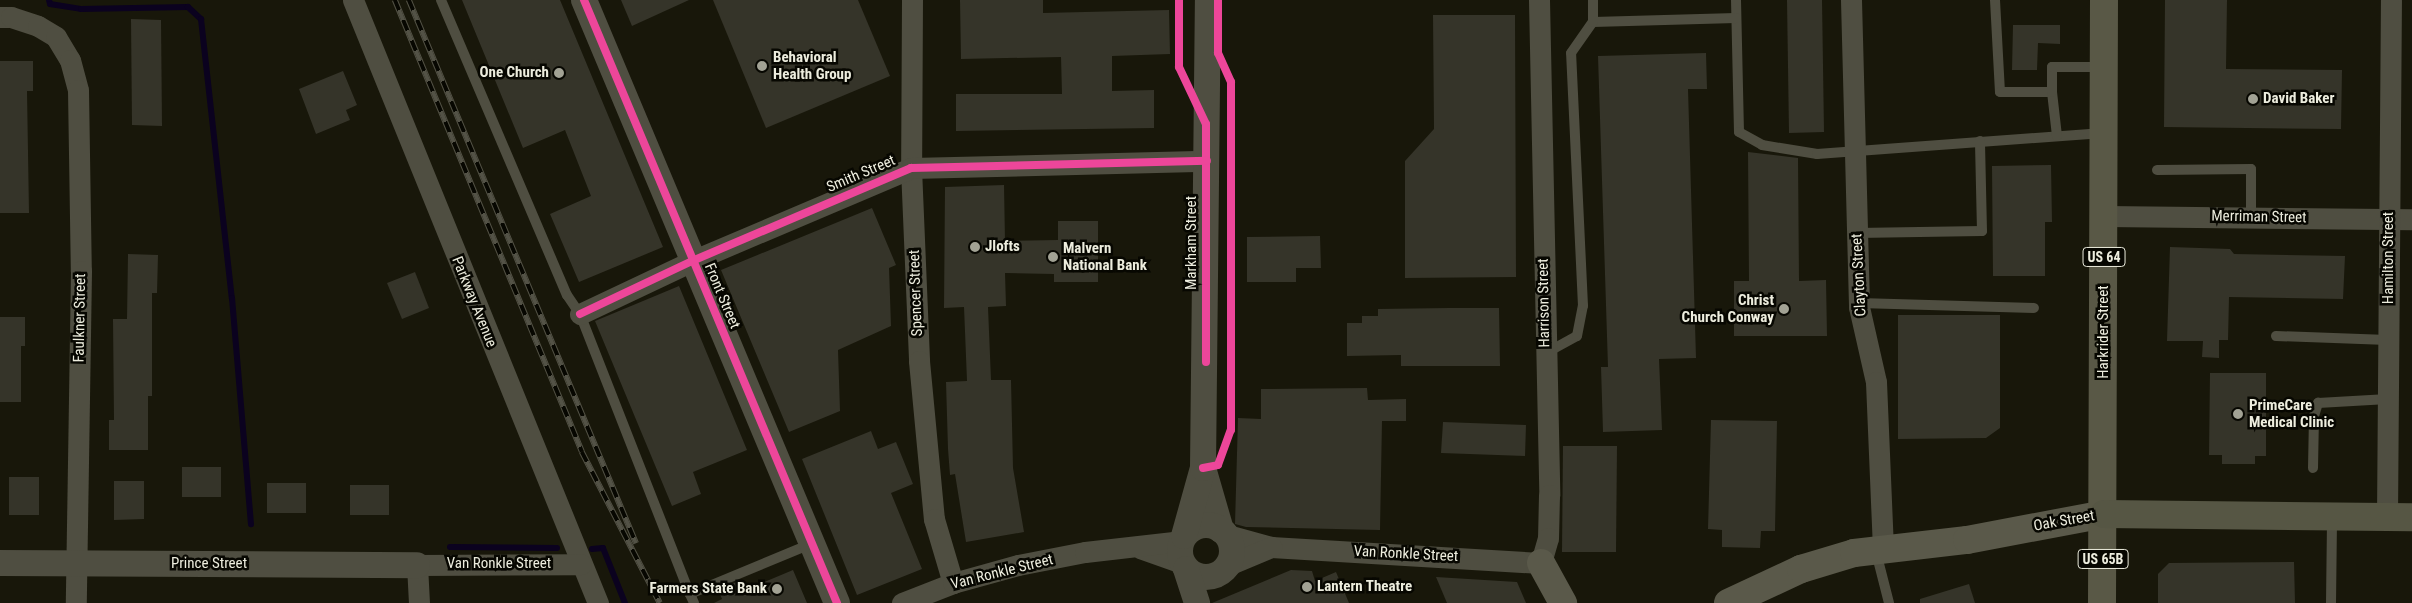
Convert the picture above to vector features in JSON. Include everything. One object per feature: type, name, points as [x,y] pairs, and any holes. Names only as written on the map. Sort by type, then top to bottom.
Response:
[{"type":"highway","name":"Oak Street","points":[[2104,514],[2399,517]]},
{"type":"main road","name":"Harkrider Street","points":[[2102,603],[2105,216],[2104,0]]},
{"type":"main road","name":"Oak Street","points":[[1728,603],[1812,565],[1879,548],[1967,540],[2104,514]]},
{"type":"main road","points":[[1541,563],[1563,603]]},
{"type":"street","name":"Parkway Avenue","points":[[353,0],[598,603]]},
{"type":"street","name":"Front Street","points":[[584,0],[836,603]]},
{"type":"street","name":"Spencer Street","points":[[912,0],[911,168],[919,360],[934,519],[953,583]]},
{"type":"street","name":"Markham Street","points":[[1183,552],[1204,468],[1208,0]]},
{"type":"street","name":"Harrison Street","points":[[1539,0],[1549,512],[1548,538],[1541,563]]},
{"type":"street","name":"Clayton Street","points":[[1851,0],[1859,303],[1876,382],[1879,548]]},
{"type":"street","name":"Hamilton Street","points":[[2391,0],[2388,399],[2399,517]]},
{"type":"street","name":"Faulkner Street","points":[[0,17],[11,17],[38,26],[56,37],[70,60],[78,90],[81,271],[76,603]]},
{"type":"street","name":"Smith Street","points":[[580,314],[692,261],[911,168],[1207,161]]},
{"type":"street","name":"Merriman Street","points":[[2105,216],[2412,219]]},
{"type":"street","name":"Markham Street","points":[[1204,468],[1224,532]]},
{"type":"street","points":[[1197,603],[1183,552],[1198,526],[1224,532],[1232,550],[1225,569],[1202,603]]},
{"type":"street","name":"Van Ronkle Street","points":[[1224,532],[1271,547],[1541,563]]},
{"type":"street","name":"Van Ronkle Street","points":[[902,603],[953,583],[1028,563],[1135,547],[1183,552]]},
{"type":"street","name":"Van Ronkle Street","points":[[1225,569],[1271,547]]},
{"type":"street","points":[[1183,552],[1199,577],[1225,569]]},
{"type":"street","name":"Prince Street","points":[[0,562],[417,565]]},
{"type":"street","points":[[1541,563],[1555,603]]},
{"type":"street","name":"Van Ronkle Street","points":[[417,565],[581,564]]},
{"type":"street","points":[[417,565],[419,603]]},
{"type":"lane","points":[[441,0],[568,295],[580,314],[692,599],[812,544]]},
{"type":"lane","points":[[1545,353],[1577,336],[1583,306],[1571,53],[1593,22],[1593,0]]},
{"type":"lane","points":[[1736,0],[1739,132],[1762,145],[1817,154],[2104,132]]},
{"type":"lane","points":[[1995,0],[2000,92],[2052,92]]},
{"type":"lane","points":[[1593,22],[1736,18]]},
{"type":"lane","points":[[2057,136],[2052,92],[2052,67],[2104,67]]},
{"type":"lane","points":[[1857,233],[1982,232],[1980,141]]},
{"type":"lane","points":[[2157,170],[2251,169],[2251,216]]},
{"type":"lane","points":[[1859,303],[2034,308]]},
{"type":"lane","points":[[2276,336],[2388,340]]},
{"type":"lane","points":[[2313,468],[2314,416],[2318,403],[2388,399]]},
{"type":"lane","points":[[2331,603],[2332,516]]},
{"type":"lane","points":[[1879,548],[1889,603]]},
{"type":"building","points":[[462,0],[560,0],[663,247],[579,282],[550,214],[591,196],[565,130],[523,148]]},
{"type":"building","points":[[621,0],[689,0],[632,26]]},
{"type":"building","points":[[713,0],[858,0],[890,76],[766,128]]},
{"type":"building","points":[[960,0],[1043,0],[1043,13],[1169,10],[1170,54],[1112,56],[1112,91],[1154,90],[1154,128],[956,131],[956,94],[1062,94],[1061,57],[961,59]]},
{"type":"building","points":[[1787,0],[1822,0],[1824,132],[1789,133]]},
{"type":"building","name":"David Baker","points":[[2165,0],[2227,0],[2226,69],[2342,70],[2341,129],[2164,127]]},
{"type":"building","points":[[1433,15],[1515,15],[1516,277],[1405,278],[1405,161],[1434,129]]},
{"type":"building","points":[[131,19],[161,20],[162,126],[132,125]]},
{"type":"building","points":[[2013,25],[2060,25],[2060,44],[2038,43],[2037,70],[2012,70]]},
{"type":"building","points":[[1706,53],[1707,89],[1688,89],[1696,358],[1659,359],[1662,430],[1603,432],[1601,367],[1608,367],[1598,56]]},
{"type":"building","points":[[0,61],[33,61],[33,91],[27,91],[29,213],[0,213]]},
{"type":"building","points":[[343,71],[357,105],[346,110],[350,120],[316,134],[299,89]]},
{"type":"building","points":[[1748,152],[1798,158],[1799,281],[1826,280],[1827,336],[1734,336],[1734,281],[1749,281]]},
{"type":"building","points":[[2051,165],[2052,222],[2045,222],[2045,276],[1993,276],[1992,166]]},
{"type":"building","points":[[1004,185],[1005,241],[1058,240],[1058,221],[1098,221],[1098,282],[1054,282],[1054,274],[1005,273],[1006,306],[988,307],[991,380],[1011,380],[1013,468],[1024,532],[966,542],[955,474],[950,475],[948,449],[946,382],[967,381],[964,307],[944,308],[945,187]]},
{"type":"building","points":[[872,208],[896,265],[889,268],[891,326],[838,350],[840,411],[789,432],[721,270]]},
{"type":"building","points":[[1320,236],[1321,268],[1296,268],[1296,282],[1247,282],[1247,237]]},
{"type":"building","points":[[2170,247],[2230,249],[2234,254],[2345,256],[2343,299],[2229,297],[2228,340],[2219,340],[2219,358],[2202,357],[2203,341],[2167,341]]},
{"type":"building","points":[[128,254],[158,255],[157,293],[152,293],[152,396],[148,396],[148,450],[109,450],[109,420],[114,420],[113,319],[127,319]]},
{"type":"building","points":[[415,272],[429,308],[402,319],[387,283]]},
{"type":"building","points":[[679,286],[747,450],[693,472],[701,494],[672,506],[595,321]]},
{"type":"building","points":[[1499,308],[1500,366],[1401,366],[1401,355],[1347,356],[1347,323],[1362,323],[1362,316],[1378,316],[1378,309]]},
{"type":"building","points":[[1898,315],[2000,315],[2000,428],[1986,438],[1898,439]]},
{"type":"building","points":[[0,317],[25,317],[25,346],[21,346],[21,402],[0,402]]},
{"type":"building","name":"PrimeCare Medical Clinic","points":[[2210,373],[2266,373],[2266,456],[2255,456],[2255,464],[2222,464],[2222,455],[2209,455]]},
{"type":"building","points":[[1367,388],[1368,400],[1406,399],[1406,421],[1382,421],[1380,530],[1246,527],[1235,524],[1238,418],[1261,419],[1261,389]]},
{"type":"building","points":[[1711,420],[1777,421],[1775,531],[1761,531],[1760,548],[1722,547],[1722,530],[1708,529]]},
{"type":"building","points":[[1443,422],[1526,425],[1525,456],[1441,453]]},
{"type":"building","points":[[871,431],[878,449],[896,442],[913,484],[891,493],[922,569],[857,595],[802,459]]},
{"type":"building","points":[[1563,446],[1617,446],[1616,552],[1562,552]]},
{"type":"building","points":[[182,467],[221,467],[221,497],[182,497]]},
{"type":"building","points":[[9,477],[39,477],[39,515],[9,515]]},
{"type":"building","points":[[114,481],[144,481],[144,519],[114,520]]},
{"type":"building","points":[[267,483],[306,483],[306,513],[267,513]]},
{"type":"building","points":[[350,485],[389,485],[389,515],[350,515]]},
{"type":"building","points":[[2294,562],[2295,603],[2158,603],[2158,574],[2169,563]]},
{"type":"building","name":"Farmers State Bank","points":[[793,570],[807,603],[714,603],[722,599],[718,590],[739,581],[743,591]]},
{"type":"building","points":[[1291,570],[1312,571],[1315,581],[1336,572],[1349,603],[1212,603]]},
{"type":"building","points":[[1436,577],[1517,582],[1526,603],[1447,603]]},
{"type":"building","points":[[1969,584],[1975,603],[1920,603],[1920,599]]},
{"type":"waterway","points":[[49,0],[50,4],[81,9],[188,7],[201,19],[232,298],[251,524]]},
{"type":"waterway","points":[[450,547],[557,548]]},
{"type":"waterway","points":[[592,549],[603,548],[625,603]]},
{"type":"railway","points":[[395,0],[582,452],[660,603]]},
{"type":"railway","points":[[409,0],[636,543]]},
{"type":"cycle path","points":[[584,0],[837,603]]},
{"type":"cycle path","points":[[1179,0],[1179,67],[1206,124],[1206,362]]},
{"type":"cycle path","points":[[1203,468],[1218,465],[1231,430],[1231,82],[1218,53],[1218,0]]},
{"type":"cycle path","points":[[580,314],[692,261],[911,168],[1207,161]]},
{"type":"place","name":"Behavioral Health Group","points":[[762,66]]},
{"type":"place","name":"One Church","points":[[559,73]]},
{"type":"place","name":"David Baker","points":[[2253,99]]},
{"type":"place","name":"Jlofts","points":[[975,247]]},
{"type":"place","name":"Malvern National Bank","points":[[1053,257]]},
{"type":"place","name":"Christ Church Conway","points":[[1784,309]]},
{"type":"place","name":"PrimeCare Medical Clinic","points":[[2238,414]]},
{"type":"place","name":"Lantern Theatre","points":[[1307,587]]},
{"type":"place","name":"Farmers State Bank","points":[[777,589]]}]
